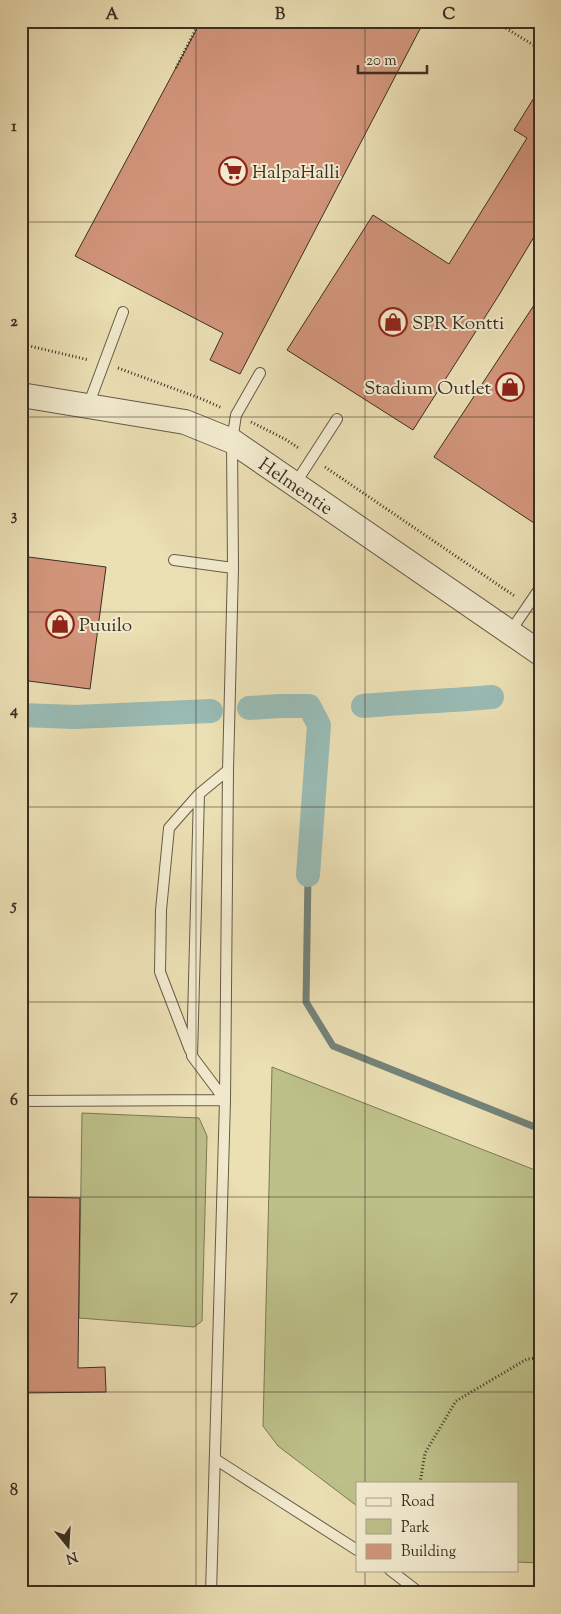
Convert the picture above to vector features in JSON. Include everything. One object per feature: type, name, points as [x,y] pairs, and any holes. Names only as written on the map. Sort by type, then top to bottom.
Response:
[{"type":"street","name":"Helmentie","points":[[21,395],[185,422],[232,441],[540,653]]},
{"type":"lane","points":[[88,406],[123,312]]},
{"type":"lane","points":[[212,1593],[225,1100],[228,770],[233,568],[232,441],[236,414],[260,372]]},
{"type":"lane","points":[[295,484],[337,419]]},
{"type":"lane","points":[[174,560],[233,568]]},
{"type":"lane","points":[[510,632],[540,588]]},
{"type":"lane","points":[[225,1100],[192,1056],[160,972],[161,910],[169,828],[199,794],[228,770]]},
{"type":"lane","points":[[192,1056],[199,794]]},
{"type":"lane","points":[[21,1101],[225,1100]]},
{"type":"lane","points":[[215,1459],[356,1549]]},
{"type":"lane","points":[[393,1572],[420,1593]]},
{"type":"path","points":[[176,68],[200,21]]},
{"type":"path","points":[[494,21],[540,49]]},
{"type":"path","points":[[420,1482],[425,1453],[456,1402],[528,1359],[540,1358]]},
{"type":"green space","points":[[272,1067],[540,1172],[540,1563],[518,1562],[518,1482],[356,1482],[356,1505],[278,1446],[263,1426]]},
{"type":"green space","points":[[82,1113],[199,1118],[207,1136],[202,1321],[194,1327],[79,1318]]},
{"type":"building","name":"HalpaHalli","points":[[201,21],[411,21],[421,27],[240,374],[210,360],[223,333],[75,256]]},
{"type":"building","name":"SPR Kontti","points":[[540,88],[540,227],[413,430],[287,350],[373,215],[449,264],[527,138],[514,130]]},
{"type":"building","name":"Stadium Outlet","points":[[540,296],[540,527],[434,457]]},
{"type":"building","name":"Puuilo","points":[[21,556],[106,567],[90,689],[21,680]]},
{"type":"building","points":[[21,1197],[80,1198],[78,1368],[105,1367],[106,1392],[21,1393]]},
{"type":"waterway","points":[[363,706],[492,697]]},
{"type":"waterway","points":[[249,708],[309,706],[319,725],[308,875]]},
{"type":"waterway","points":[[21,715],[75,717],[211,711]]},
{"type":"waterway","points":[[308,875],[306,1002],[333,1046],[540,1129]]},
{"type":"place","name":"HalpaHalli","points":[[233,171]]},
{"type":"place","name":"SPR Kontti","points":[[393,322]]},
{"type":"place","name":"Stadium Outlet","points":[[510,387]]},
{"type":"place","name":"Puuilo","points":[[60,624]]}]
